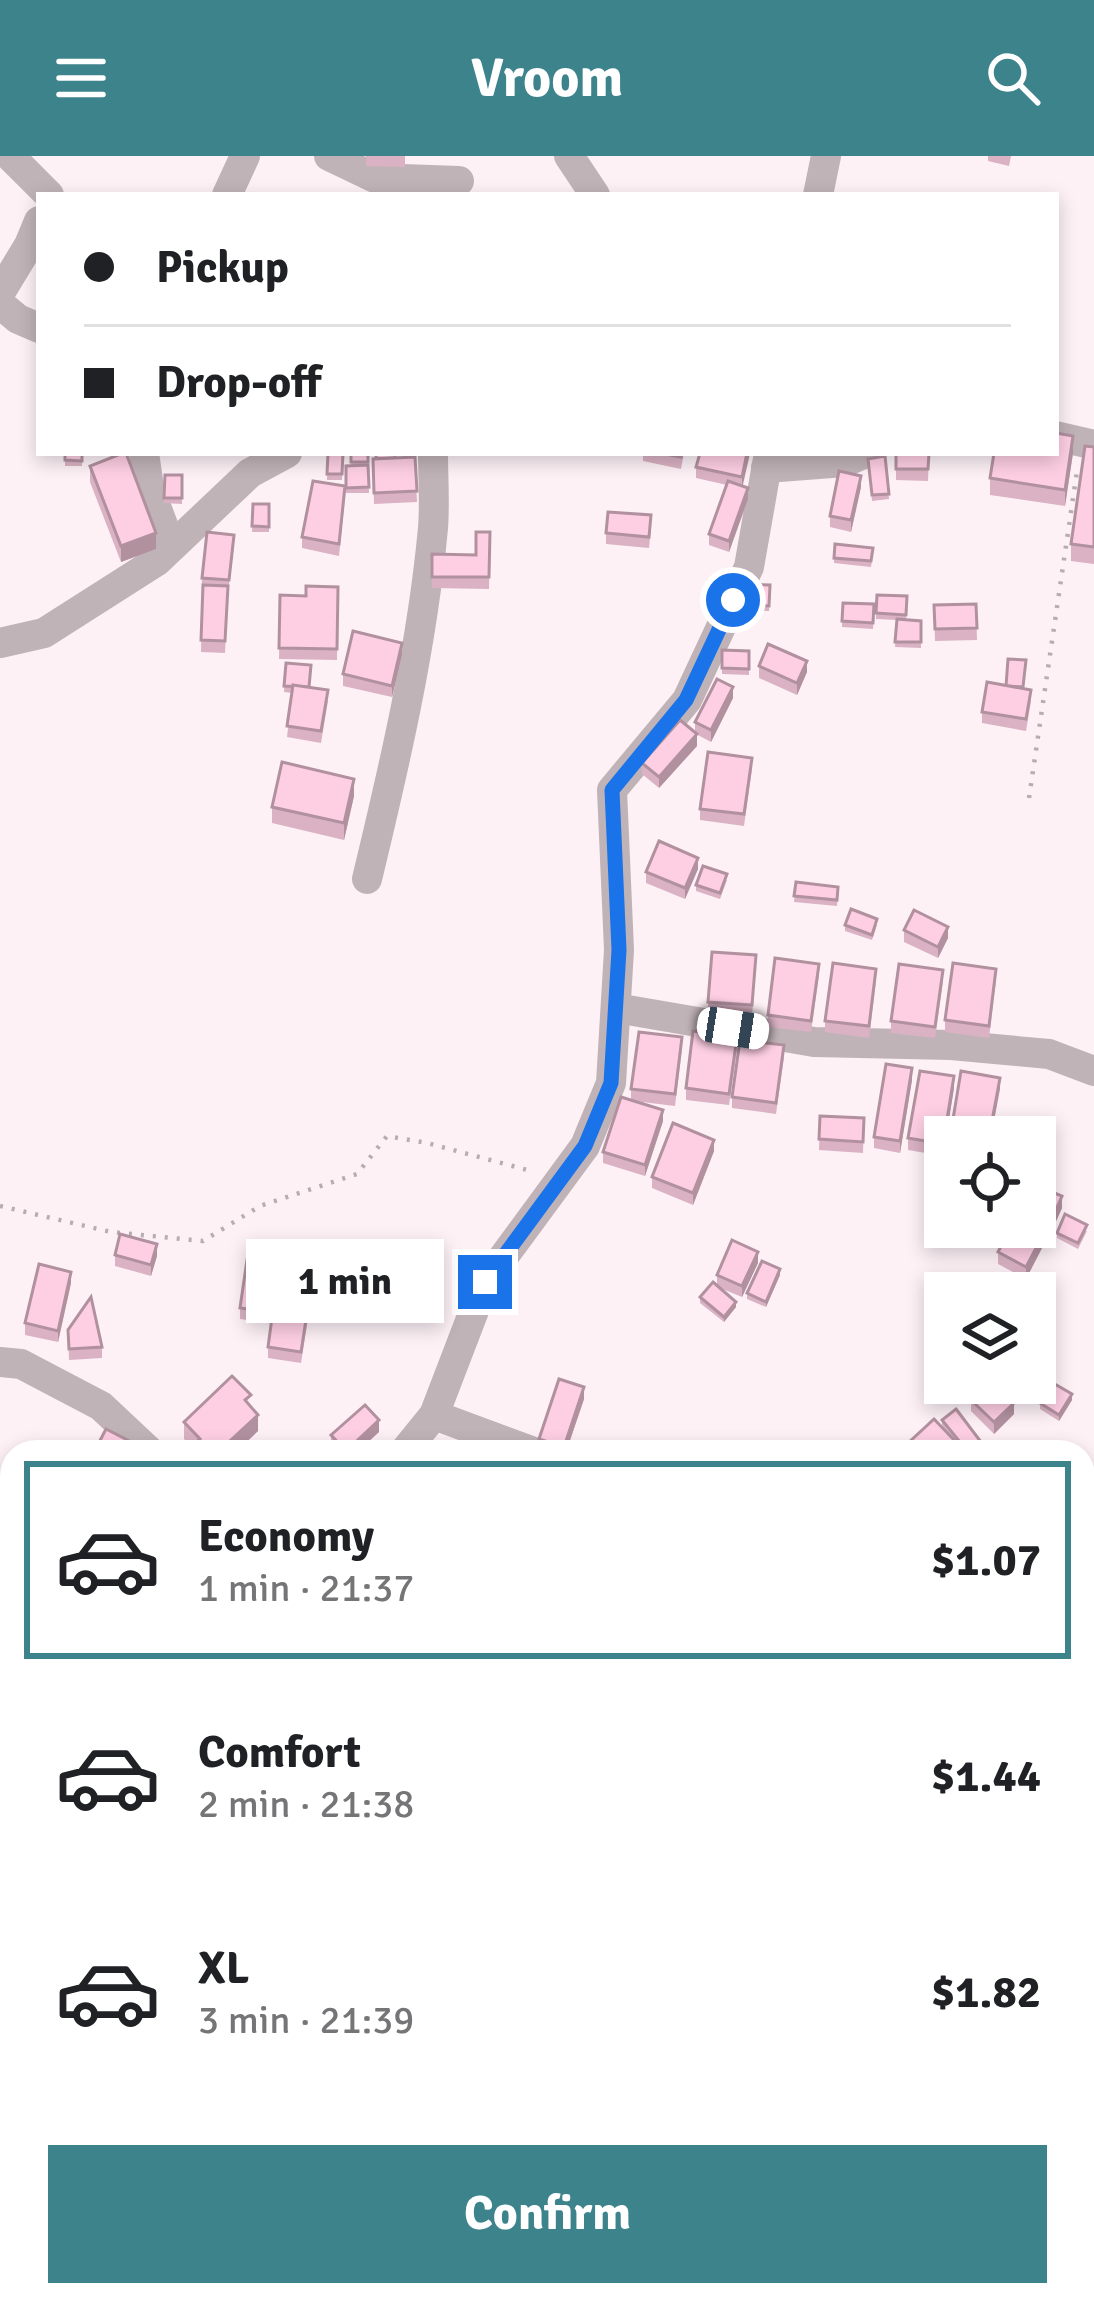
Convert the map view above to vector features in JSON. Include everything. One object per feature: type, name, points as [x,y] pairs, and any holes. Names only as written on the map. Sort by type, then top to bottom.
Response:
[{"type":"street","points":[[10,156],[47,192]]},
{"type":"street","points":[[227,192],[245,156]]},
{"type":"street","points":[[329,156],[375,178],[459,178]]},
{"type":"street","points":[[569,156],[594,192]]},
{"type":"street","points":[[819,192],[826,156]]},
{"type":"street","points":[[0,293],[36,228]]},
{"type":"street","points":[[0,304],[36,327]]},
{"type":"street","points":[[144,456],[149,487],[171,547]]},
{"type":"street","points":[[0,643],[44,633],[157,561],[250,473],[281,456]]},
{"type":"street","points":[[368,878],[417,647],[433,525],[433,456]]},
{"type":"street","points":[[414,1440],[434,1415],[485,1282],[585,1146],[611,1083],[619,950],[612,790],[686,700],[749,567],[768,460],[845,462],[859,456]]},
{"type":"street","points":[[616,1008],[814,1042],[950,1045],[1049,1054],[1094,1071]]},
{"type":"street","points":[[0,1362],[21,1364],[100,1406],[137,1440]]},
{"type":"street","points":[[434,1415],[502,1440]]},
{"type":"path","points":[[1029,798],[1077,441]]},
{"type":"path","points":[[0,1206],[111,1232],[202,1241],[260,1207],[357,1174],[387,1136],[532,1171],[572,1165]]},
{"type":"building","points":[[1059,434],[1073,436],[1065,490],[990,478],[994,456],[1059,456]]},
{"type":"building","points":[[1085,446],[1094,447],[1094,547],[1071,544]]},
{"type":"building","points":[[127,456],[156,533],[121,546],[90,466]]},
{"type":"building","points":[[328,456],[343,456],[342,474],[327,474]]},
{"type":"building","points":[[351,456],[368,456],[368,462],[351,462]]},
{"type":"building","points":[[699,456],[746,456],[742,477],[696,467]]},
{"type":"building","points":[[885,456],[889,494],[872,495],[868,459]]},
{"type":"building","points":[[896,456],[929,456],[928,469],[896,469]]},
{"type":"building","points":[[415,457],[417,491],[374,493],[373,459]]},
{"type":"building","points":[[368,465],[369,487],[346,488],[346,466]]},
{"type":"building","points":[[839,471],[861,476],[851,520],[830,516]]},
{"type":"building","points":[[165,475],[182,475],[182,498],[164,498]]},
{"type":"building","points":[[313,481],[345,486],[339,544],[302,537]]},
{"type":"building","points":[[728,481],[748,488],[729,541],[709,534]]},
{"type":"building","points":[[253,504],[269,504],[269,527],[252,526]]},
{"type":"building","points":[[608,512],[651,515],[649,537],[606,533]]},
{"type":"building","points":[[207,532],[234,535],[229,580],[202,578]]},
{"type":"building","points":[[476,532],[490,532],[489,577],[432,577],[432,554],[476,555]]},
{"type":"building","points":[[835,544],[873,548],[871,561],[834,558]]},
{"type":"building","points":[[746,584],[770,585],[769,606],[745,604]]},
{"type":"building","points":[[203,585],[228,586],[225,641],[201,640]]},
{"type":"building","points":[[306,586],[338,587],[337,649],[279,648],[280,595],[306,596]]},
{"type":"building","points":[[877,595],[907,596],[906,615],[876,613]]},
{"type":"building","points":[[843,603],[874,604],[873,623],[842,621]]},
{"type":"building","points":[[976,604],[977,628],[935,629],[934,605]]},
{"type":"building","points":[[897,619],[921,621],[921,642],[895,642]]},
{"type":"building","points":[[353,631],[402,643],[392,686],[343,674]]},
{"type":"building","points":[[768,644],[807,661],[797,683],[759,666]]},
{"type":"building","points":[[722,650],[749,651],[749,669],[722,668]]},
{"type":"building","points":[[1008,659],[1026,660],[1023,687],[1006,686]]},
{"type":"building","points":[[286,663],[311,665],[309,687],[284,686]]},
{"type":"building","points":[[717,679],[733,687],[711,730],[695,722]]},
{"type":"building","points":[[987,682],[1031,690],[1026,719],[982,712]]},
{"type":"building","points":[[293,685],[328,690],[321,731],[287,726]]},
{"type":"building","points":[[680,720],[697,734],[659,777],[642,763]]},
{"type":"building","points":[[708,752],[752,758],[744,814],[700,809]]},
{"type":"building","points":[[282,762],[354,779],[344,823],[272,807]]},
{"type":"building","points":[[659,841],[698,858],[685,888],[646,872]]},
{"type":"building","points":[[703,866],[727,874],[720,893],[696,885]]},
{"type":"building","points":[[796,882],[838,887],[837,900],[794,896]]},
{"type":"building","points":[[851,909],[877,919],[872,935],[845,925]]},
{"type":"building","points":[[914,910],[948,927],[938,947],[904,930]]},
{"type":"building","points":[[712,952],[756,955],[752,1005],[708,1002]]},
{"type":"building","points":[[775,958],[819,964],[811,1021],[768,1015]]},
{"type":"building","points":[[833,963],[876,969],[869,1026],[825,1021]]},
{"type":"building","points":[[953,963],[996,969],[989,1026],[945,1020]]},
{"type":"building","points":[[899,964],[943,970],[935,1027],[891,1021]]},
{"type":"building","points":[[693,1031],[737,1037],[729,1094],[686,1088]]},
{"type":"building","points":[[639,1032],[682,1037],[675,1094],[631,1089]]},
{"type":"building","points":[[740,1040],[784,1045],[776,1103],[732,1097]]},
{"type":"building","points":[[886,1064],[912,1068],[900,1141],[874,1137]]},
{"type":"building","points":[[920,1071],[954,1076],[948,1116],[924,1116],[924,1141],[908,1138]]},
{"type":"building","points":[[961,1071],[1000,1078],[993,1116],[954,1116]]},
{"type":"building","points":[[621,1097],[663,1110],[645,1165],[603,1152]]},
{"type":"building","points":[[820,1116],[864,1118],[863,1142],[819,1139]]},
{"type":"building","points":[[673,1123],[714,1140],[693,1193],[652,1177]]},
{"type":"building","points":[[1065,1214],[1087,1225],[1078,1243],[1057,1233]]},
{"type":"building","points":[[120,1234],[157,1244],[151,1265],[115,1255]]},
{"type":"building","points":[[732,1240],[758,1252],[742,1286],[717,1275]]},
{"type":"building","points":[[1000,1248],[1036,1248],[1026,1267],[998,1252]]},
{"type":"building","points":[[247,1260],[272,1263],[265,1311],[240,1308]]},
{"type":"building","points":[[762,1261],[780,1269],[766,1302],[747,1293]]},
{"type":"building","points":[[39,1264],[71,1272],[58,1331],[25,1323]]},
{"type":"building","points":[[713,1282],[736,1302],[724,1317],[700,1297]]},
{"type":"building","points":[[91,1297],[102,1347],[69,1349],[68,1330]]},
{"type":"building","points":[[274,1303],[308,1307],[301,1352],[268,1347]]},
{"type":"building","points":[[232,1376],[251,1395],[245,1400],[258,1415],[231,1440],[199,1440],[184,1422]]},
{"type":"building","points":[[559,1379],[584,1387],[566,1440],[539,1439]]},
{"type":"building","points":[[1056,1385],[1072,1394],[1059,1415],[1042,1404],[1056,1404]]},
{"type":"building","points":[[975,1404],[1013,1404],[994,1422]]},
{"type":"building","points":[[365,1405],[379,1420],[358,1440],[336,1440],[331,1435]]},
{"type":"building","points":[[956,1409],[979,1440],[958,1440],[942,1420]]},
{"type":"building","points":[[934,1419],[954,1440],[911,1440]]},
{"type":"building","points":[[106,1429],[127,1440],[100,1440]]},
{"type":"route","points":[[485,1282],[585,1146],[611,1083],[619,950],[612,790],[686,700],[733,600]]}]
